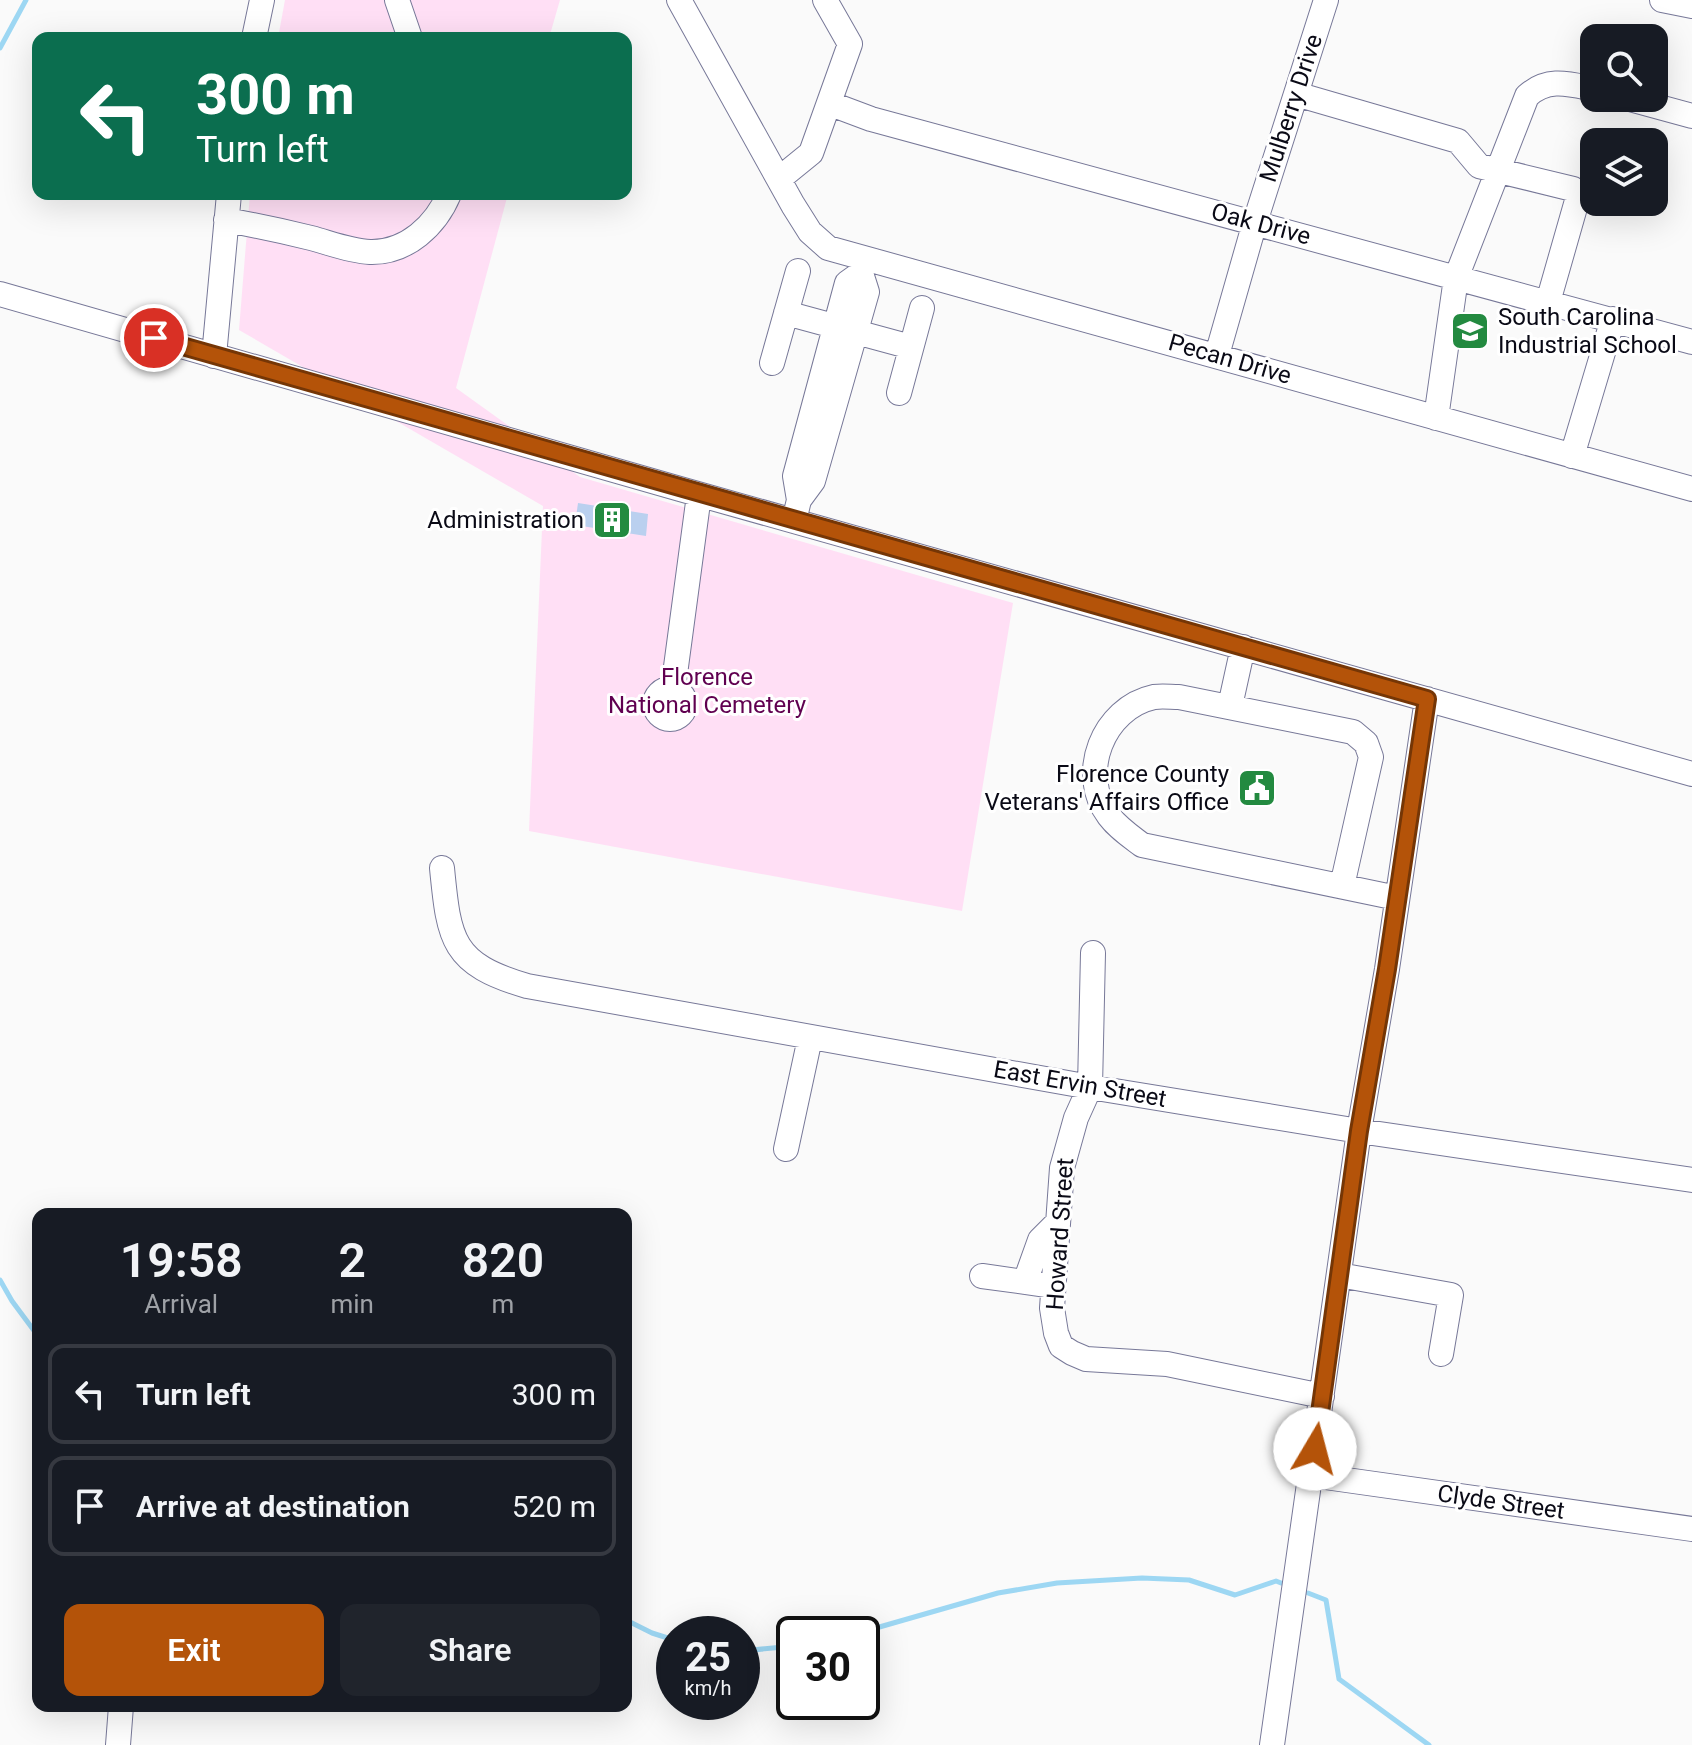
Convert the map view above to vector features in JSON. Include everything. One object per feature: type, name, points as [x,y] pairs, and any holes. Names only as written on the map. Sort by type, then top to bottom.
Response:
[{"type":"street","points":[[255,32],[262,0]]},
{"type":"street","points":[[397,0],[408,32]]},
{"type":"street","points":[[679,0],[784,188],[811,153],[850,44],[825,0]]},
{"type":"street","name":"Mulberry Drive","points":[[1217,355],[1255,222],[1326,0]]},
{"type":"street","points":[[1662,0],[1692,6]]},
{"type":"street","points":[[1436,418],[1456,278],[1527,96],[1537,87],[1557,82],[1580,86]]},
{"type":"street","points":[[1296,94],[1458,141],[1479,166],[1573,189],[1578,197],[1548,302]]},
{"type":"street","name":"Oak Drive","points":[[831,104],[885,123],[1692,342]]},
{"type":"street","points":[[1668,109],[1692,116]]},
{"type":"street","name":"Pecan Drive","points":[[784,188],[818,241],[863,266],[1217,355],[1692,489]]},
{"type":"street","points":[[214,356],[228,200]]},
{"type":"street","points":[[226,220],[281,230],[345,248],[383,251],[419,236],[439,216],[446,200]]},
{"type":"street","points":[[797,510],[813,481],[846,329],[867,292],[863,266]]},
{"type":"street","points":[[772,363],[798,271]]},
{"type":"street","points":[[0,294],[699,495],[797,510],[1243,647],[1692,774]]},
{"type":"street","points":[[899,393],[922,308]]},
{"type":"street","points":[[786,313],[911,347]]},
{"type":"street","points":[[1572,456],[1613,319]]},
{"type":"street","points":[[673,689],[699,495]]},
{"type":"street","points":[[1230,706],[1243,647]]},
{"type":"street","points":[[1342,886],[1371,757],[1366,743],[1353,732],[1179,697],[1154,697],[1129,708],[1101,739],[1095,779],[1100,799],[1108,815],[1142,845],[1397,898]]},
{"type":"street","points":[[1272,1745],[1359,1131],[1427,699]]},
{"type":"street","name":"East Ervin Street","points":[[442,868],[455,941],[481,969],[527,986],[1090,1087],[1359,1131],[1692,1180]]},
{"type":"street","name":"Howard Street","points":[[1093,953],[1090,1087],[1076,1118],[1062,1168],[1052,1308],[1061,1346],[1086,1359],[1181,1366],[1322,1396]]},
{"type":"street","points":[[786,1149],[810,1038]]},
{"type":"street","points":[[1025,1282],[1040,1240],[1058,1222]]},
{"type":"street","points":[[1339,1275],[1451,1295],[1441,1354]]},
{"type":"street","points":[[982,1276],[1054,1286]]},
{"type":"street","name":"Clyde Street","points":[[1311,1475],[1692,1529]]},
{"type":"street","points":[[118,1745],[121,1712]]},
{"type":"green space","points":[[285,0],[560,0],[551,32],[279,32]]},
{"type":"green space","name":"Florence National Cemetery","points":[[250,200],[506,200],[456,388],[580,477],[1013,603],[962,911],[529,831],[543,506],[239,330]]},
{"type":"building","name":"Administration","points":[[578,503],[648,514],[646,536],[575,525]]},
{"type":"waterway","points":[[0,48],[26,0]]},
{"type":"waterway","points":[[0,1280],[32,1328]]},
{"type":"waterway","points":[[880,1627],[998,1593],[1057,1583],[1142,1578],[1189,1580],[1235,1595],[1276,1581],[1281,1583]]},
{"type":"waterway","points":[[1308,1593],[1326,1600],[1339,1679],[1429,1745]]},
{"type":"waterway","points":[[632,1623],[656,1634]]},
{"type":"waterway","points":[[760,1649],[776,1648]]},
{"type":"place","name":"South Carolina Industrial School","points":[[1470,331]]},
{"type":"place","name":"Administration","points":[[612,520]]},
{"type":"place","name":"Florence County Veterans' Affairs Office","points":[[1257,788]]},
{"type":"route","points":[[154,338],[1427,699],[1387,969],[1359,1131],[1315,1449]]}]
